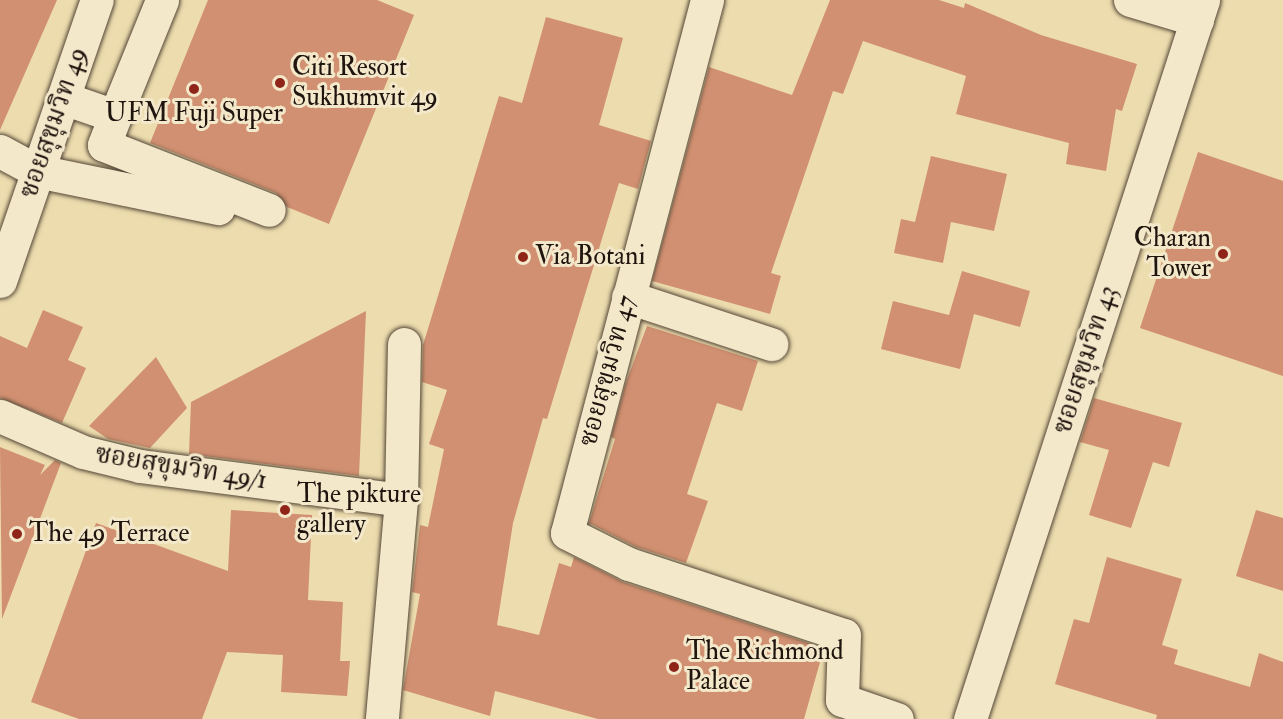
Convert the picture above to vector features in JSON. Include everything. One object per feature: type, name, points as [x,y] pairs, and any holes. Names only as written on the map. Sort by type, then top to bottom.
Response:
[{"type":"street","name":"ซอยสุขุมวิท 49","points":[[0,281],[97,0]]},
{"type":"street","points":[[100,133],[162,0]]},
{"type":"street","name":"ซอยสุขุมวิท 47","points":[[707,0],[567,533],[629,564],[844,635],[842,700],[897,719]]},
{"type":"street","points":[[1130,0],[1200,10]]},
{"type":"street","name":"ซอยสุขุมวิท 43","points":[[969,719],[1200,10]]},
{"type":"street","points":[[63,99],[100,133],[269,210]]},
{"type":"street","points":[[0,151],[38,171],[218,208]]},
{"type":"street","points":[[628,297],[771,344]]},
{"type":"street","points":[[382,719],[401,500],[404,344]]},
{"type":"street","name":"ซอยสุขุมวิท 49/1","points":[[0,417],[83,452],[140,466],[401,500]]},
{"type":"building","points":[[0,0],[57,0],[0,130]]},
{"type":"building","name":"Citi Resort Sukhumvit 49","points":[[208,0],[377,0],[414,15],[329,224],[287,207],[276,193],[150,143]]},
{"type":"building","points":[[830,0],[939,0],[964,8],[965,3],[1041,35],[1137,64],[1122,111],[1116,109],[1106,171],[1066,164],[1069,143],[956,114],[966,76],[863,41],[843,94],[833,91],[771,273],[781,276],[770,314],[652,281],[709,67],[792,95]]},
{"type":"building","points":[[546,17],[623,38],[599,125],[651,141],[638,189],[619,183],[547,419],[543,418],[513,523],[497,625],[539,635],[559,563],[571,567],[574,557],[623,582],[824,648],[804,719],[598,719],[495,691],[490,716],[403,690],[420,594],[412,592],[420,525],[428,527],[444,449],[429,444],[447,390],[422,382],[423,345],[499,96],[522,103]]},
{"type":"building","name":"Charan Tower","points":[[1198,152],[1283,181],[1283,376],[1140,328]]},
{"type":"building","points":[[931,156],[1007,174],[994,231],[951,222],[943,263],[894,253],[901,219],[915,222]]},
{"type":"building","points":[[962,271],[1030,291],[1020,327],[974,314],[960,369],[881,349],[893,301],[949,315]]},
{"type":"building","points":[[43,310],[83,327],[68,360],[86,368],[62,423],[0,398],[0,336],[27,348]]},
{"type":"building","points":[[366,311],[359,476],[189,454],[191,402]]},
{"type":"building","points":[[647,326],[758,361],[742,411],[717,403],[687,494],[708,501],[686,563],[636,547],[589,523],[615,439],[611,437],[625,385]]},
{"type":"building","points":[[156,357],[187,408],[150,448],[108,439],[89,426]]},
{"type":"building","points":[[1094,398],[1182,423],[1169,467],[1153,462],[1131,528],[1089,515],[1109,450],[1080,442]]},
{"type":"building","name":"The 49 Terrace","points":[[0,447],[45,465],[40,475],[55,460],[61,463],[2,619]]},
{"type":"building","points":[[231,510],[312,515],[308,600],[343,602],[340,661],[350,661],[347,696],[281,692],[283,655],[227,652],[202,719],[79,719],[31,702],[96,523],[228,571]]},
{"type":"building","points":[[1256,510],[1283,518],[1283,591],[1236,576]]},
{"type":"building","points":[[1107,557],[1182,579],[1162,645],[1178,650],[1174,664],[1250,687],[1259,653],[1283,662],[1283,719],[1156,719],[1157,715],[1055,684],[1074,619],[1089,623]]},
{"type":"place","name":"Citi Resort Sukhumvit 49","points":[[280,83]]},
{"type":"place","name":"UFM Fuji Super","points":[[194,89]]},
{"type":"place","name":"Charan Tower","points":[[1223,254]]},
{"type":"place","name":"Via Botani","points":[[523,257]]},
{"type":"place","name":"The pikture gallery","points":[[285,510]]},
{"type":"place","name":"The 49 Terrace","points":[[17,534]]},
{"type":"place","name":"The Richmond Palace","points":[[674,667]]}]
